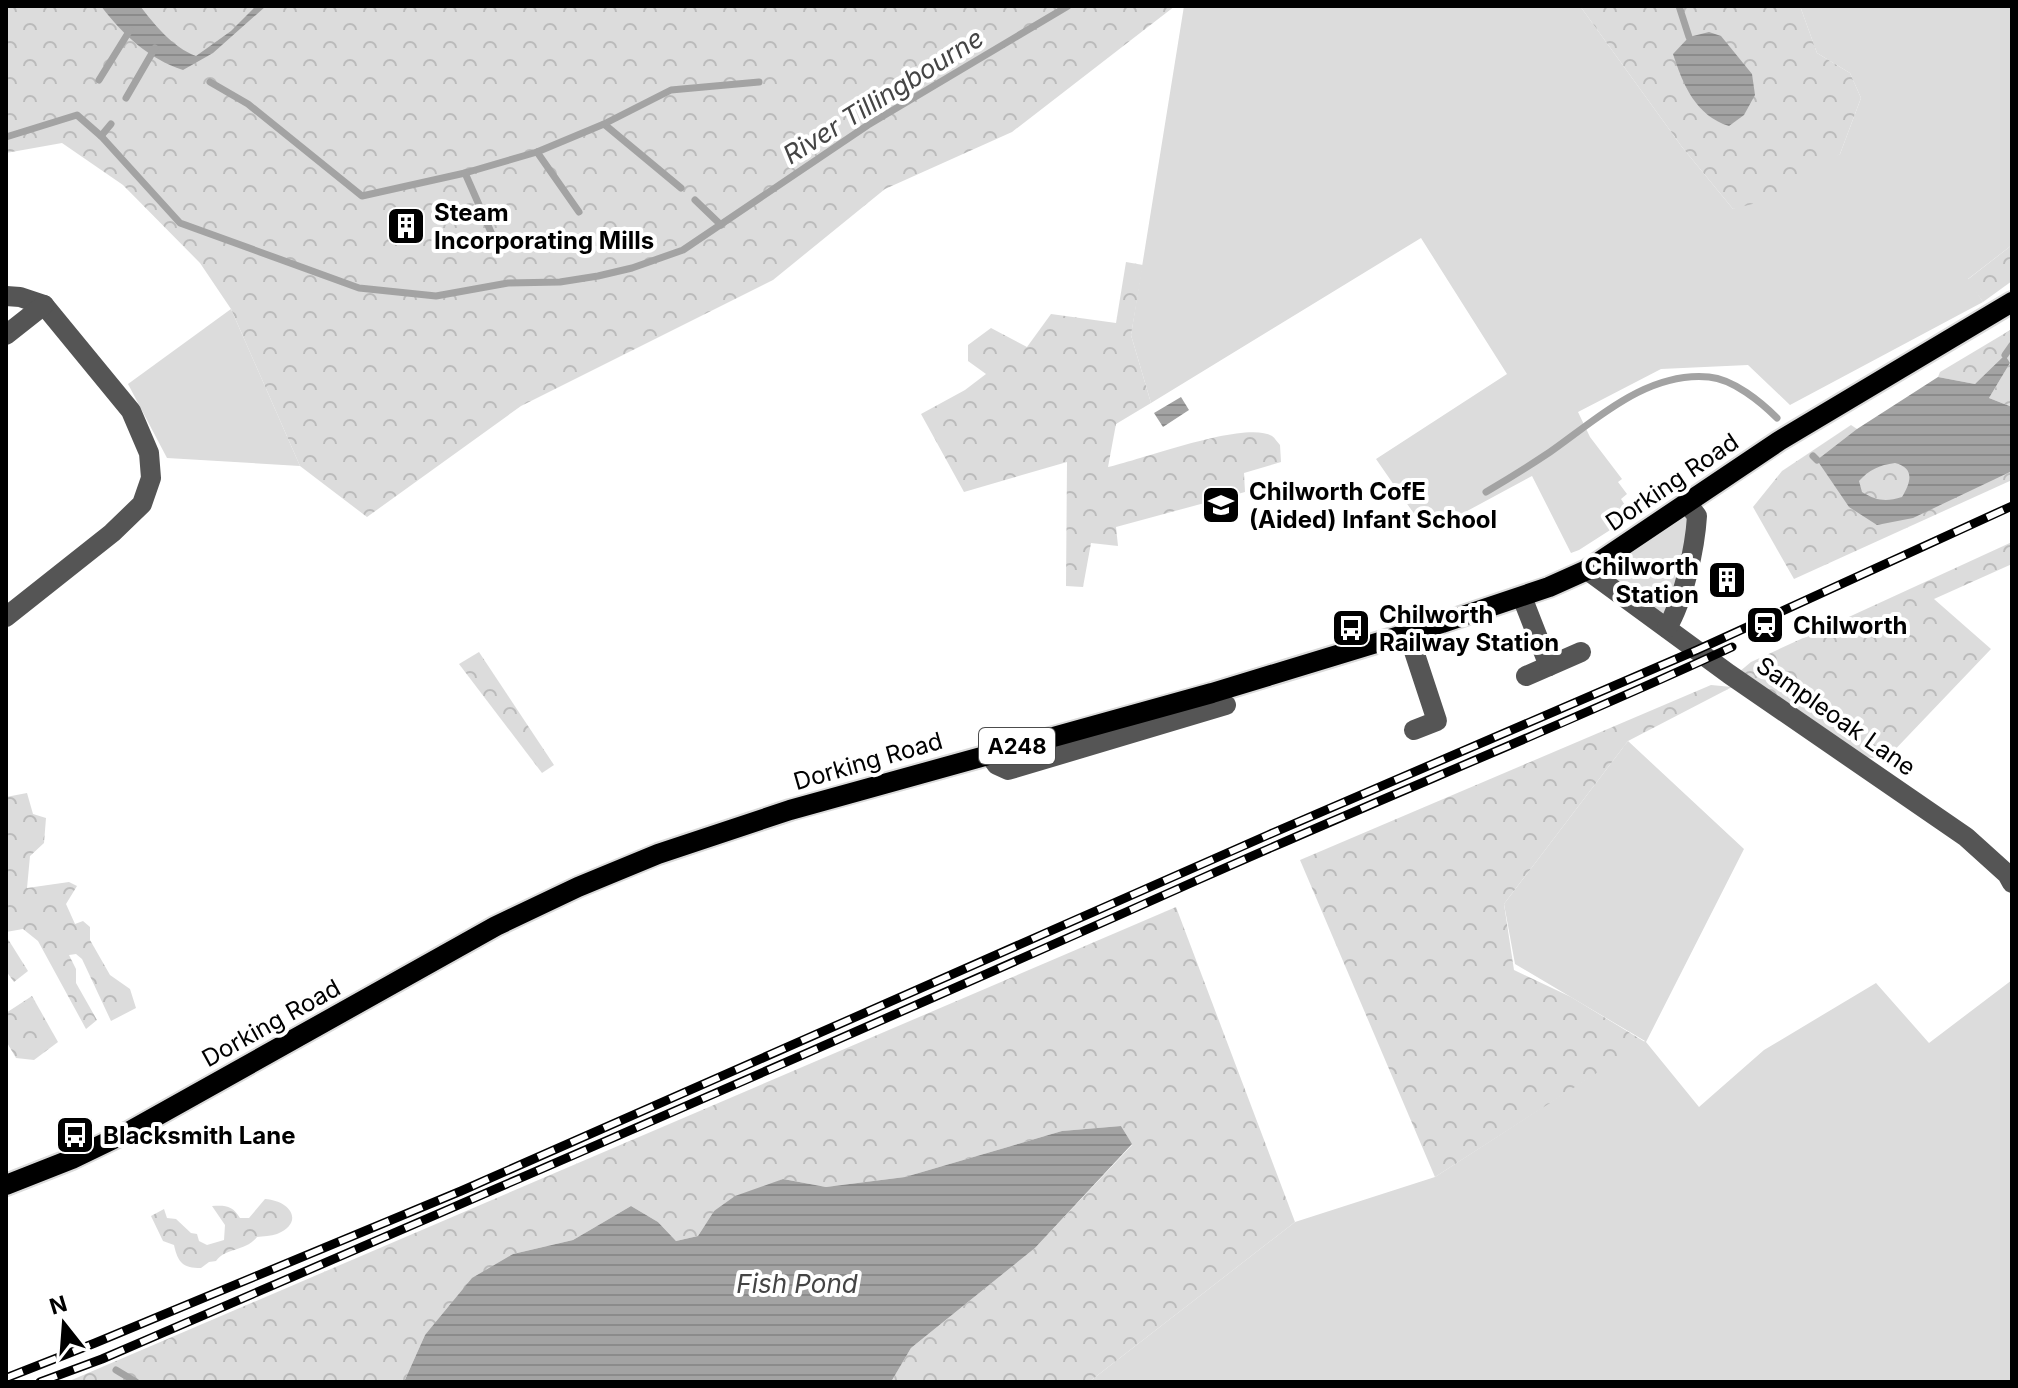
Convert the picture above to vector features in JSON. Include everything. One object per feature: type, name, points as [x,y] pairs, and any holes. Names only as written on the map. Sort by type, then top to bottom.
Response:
[{"type":"main road","name":"Dorking Road","points":[[8,1178],[72,1159],[130,1131],[496,926],[658,854],[790,810],[989,754],[1126,726],[1522,597],[1587,570],[1812,420],[2012,302]]},
{"type":"street","points":[[6,296],[44,305],[131,411],[149,453],[151,478],[142,504],[112,533],[6,617]]},
{"type":"street","points":[[6,335],[44,305]]},
{"type":"street","points":[[1667,628],[1679,600],[1696,528],[1697,516],[1687,503]]},
{"type":"street","name":"Sampleoak Lane","points":[[1587,570],[1729,674],[1966,837],[2007,874],[2012,883]]},
{"type":"street","points":[[1522,597],[1549,666]]},
{"type":"street","points":[[1408,633],[1442,718],[1414,730]]},
{"type":"street","points":[[1526,676],[1581,652]]},
{"type":"street","points":[[1126,726],[1226,705]]},
{"type":"green space","points":[[6,6],[1175,6],[1012,132],[885,189],[773,280],[521,406],[367,517],[300,466],[231,309],[200,263],[123,185],[62,143],[6,153]]},
{"type":"green space","points":[[1184,6],[1580,6],[1682,147],[1733,209],[1840,154],[1861,98],[1850,73],[1817,53],[1800,6],[2012,6],[2012,245],[1968,279],[1983,302],[1790,405],[1748,365],[1661,369],[1578,412],[1590,437],[1622,479],[1618,482],[1627,494],[1621,499],[1632,516],[1579,550],[1571,553],[1532,476],[1443,524],[1436,512],[1419,521],[1376,459],[1507,374],[1421,238],[1151,403],[1131,335]]},
{"type":"green space","points":[[1580,6],[1800,6],[1817,53],[1850,73],[1861,98],[1840,154],[1790,194],[1733,209],[1682,147]]},
{"type":"green space","points":[[2012,245],[2012,281],[1983,302],[1967,280]]},
{"type":"green space","points":[[1126,262],[1143,265],[1131,335],[1151,403],[1116,424],[1108,467],[1217,437],[1259,432],[1272,436],[1280,445],[1281,462],[1244,473],[1245,492],[1116,527],[1118,546],[1091,543],[1083,587],[1066,586],[1067,462],[964,492],[921,414],[965,390],[986,374],[968,361],[968,345],[991,328],[1027,347],[1051,314],[1116,323]]},
{"type":"green space","points":[[231,309],[300,466],[167,458],[128,384]]},
{"type":"green space","points":[[2012,329],[2012,407],[1989,398],[2010,363],[1975,384],[1938,377],[1940,372]]},
{"type":"green space","points":[[1851,425],[1857,429],[2012,432],[2012,480],[1794,579],[1753,507],[1782,471]]},
{"type":"green space","points":[[1687,503],[1697,516],[1672,619],[1587,570]]},
{"type":"green space","points":[[2012,542],[2012,564],[1934,599],[1991,649],[1886,759],[1849,756],[1733,677],[1751,662]]},
{"type":"green space","points":[[479,652],[554,765],[542,773],[459,664]]},
{"type":"green space","points":[[1711,685],[1732,687],[1628,741],[1504,904],[1514,970],[1571,997],[1645,1042],[1435,1177],[1300,860]]},
{"type":"green space","points":[[1628,741],[1744,849],[1646,1042],[1699,1107],[1764,1050],[1876,983],[1929,1043],[2012,980],[2012,1382],[1089,1382],[1295,1222],[1435,1177],[1645,1041],[1515,964],[1504,904]]},
{"type":"green space","points":[[27,793],[33,814],[46,818],[44,843],[30,856],[27,888],[69,882],[77,886],[66,904],[75,924],[83,921],[90,927],[90,940],[110,975],[130,989],[136,1008],[111,1021],[82,959],[76,954],[69,955],[76,969],[76,983],[97,1020],[86,1029],[38,941],[23,929],[6,932],[6,797]]},
{"type":"green space","points":[[1176,907],[1295,1222],[1089,1382],[891,1382],[911,1348],[1035,1248],[1132,1145],[1121,1126],[1062,1131],[905,1177],[826,1187],[783,1179],[714,1211],[698,1236],[676,1241],[658,1222],[631,1206],[573,1240],[513,1254],[425,1335],[404,1382],[67,1382]]},
{"type":"green space","points":[[6,936],[28,971],[14,982],[6,971]]},
{"type":"green space","points":[[32,996],[58,1042],[34,1060],[16,1058],[6,1041],[6,1013]]},
{"type":"green space","points":[[265,1199],[288,1208],[292,1219],[290,1224],[277,1234],[257,1237],[201,1268],[182,1263],[174,1245],[163,1241],[151,1216],[164,1209],[167,1218],[176,1219],[207,1245],[224,1240],[225,1225],[212,1206],[229,1207],[240,1218],[249,1218]]},
{"type":"water","points":[[101,6],[140,6],[172,41],[196,56],[231,31],[256,6],[266,6],[213,53],[183,70],[137,44]]},
{"type":"water","points":[[1709,32],[1721,36],[1752,74],[1755,95],[1744,115],[1729,126],[1708,115],[1692,98],[1673,54],[1689,37]]},
{"type":"water","points":[[2005,355],[2010,363],[1989,398],[2012,407],[2012,471],[1913,518],[1877,525],[1849,507],[1817,460],[1857,429],[1938,377],[1975,384]],"holes":[[[1889,464],[1901,465],[1909,476],[1902,497],[1882,500],[1862,492],[1859,481],[1871,471]]]},
{"type":"water","points":[[1181,397],[1189,410],[1163,427],[1154,413]]},
{"type":"water","name":"Fish Pond","points":[[1121,1126],[1132,1144],[1035,1248],[911,1348],[891,1382],[404,1382],[425,1335],[472,1278],[513,1254],[573,1240],[631,1206],[658,1222],[676,1241],[698,1236],[714,1211],[735,1196],[783,1179],[826,1187],[905,1177],[1062,1131]]},
{"type":"waterway","name":"River Tillingbourne","points":[[6,137],[77,115],[101,136],[180,223],[359,288],[436,296],[508,283],[560,282],[632,268],[683,250],[868,125],[1068,6]]},
{"type":"waterway","points":[[1679,6],[1689,37]]},
{"type":"waterway","points":[[99,80],[130,30]]},
{"type":"waterway","points":[[126,98],[155,48]]},
{"type":"waterway","name":"River Tillingbourne","points":[[210,82],[248,104],[362,196],[465,173],[537,152],[604,124],[681,188]]},
{"type":"waterway","points":[[604,124],[671,90],[759,82]]},
{"type":"waterway","points":[[101,136],[111,124]]},
{"type":"waterway","name":"River Tillingbourne","points":[[537,152],[579,212]]},
{"type":"waterway","name":"River Tillingbourne","points":[[465,173],[494,239]]},
{"type":"waterway","name":"River Tillingbourne","points":[[695,200],[721,225]]},
{"type":"waterway","points":[[2005,355],[2012,345]]},
{"type":"waterway","points":[[1486,492],[1624,400],[1664,382],[1686,377],[1709,377],[1728,382],[1746,392],[1777,418]]},
{"type":"waterway","points":[[1813,456],[1817,460]]},
{"type":"waterway","points":[[116,1370],[136,1382]]},
{"type":"railway","points":[[6,1378],[461,1191],[1268,835],[1697,650],[2012,506]]},
{"type":"railway","points":[[40,1382],[102,1359],[515,1181],[1732,647]]},
{"type":"place","name":"Steam Incorporating Mills","points":[[406,226]]},
{"type":"place","name":"Chilworth CofE (Aided) Infant School","points":[[1221,505]]},
{"type":"place","name":"Chilworth Station","points":[[1727,580]]},
{"type":"place","name":"Chilworth","points":[[1765,625]]},
{"type":"place","name":"Chilworth Railway Station","points":[[1351,628]]},
{"type":"place","name":"Blacksmith Lane","points":[[75,1135]]}]
